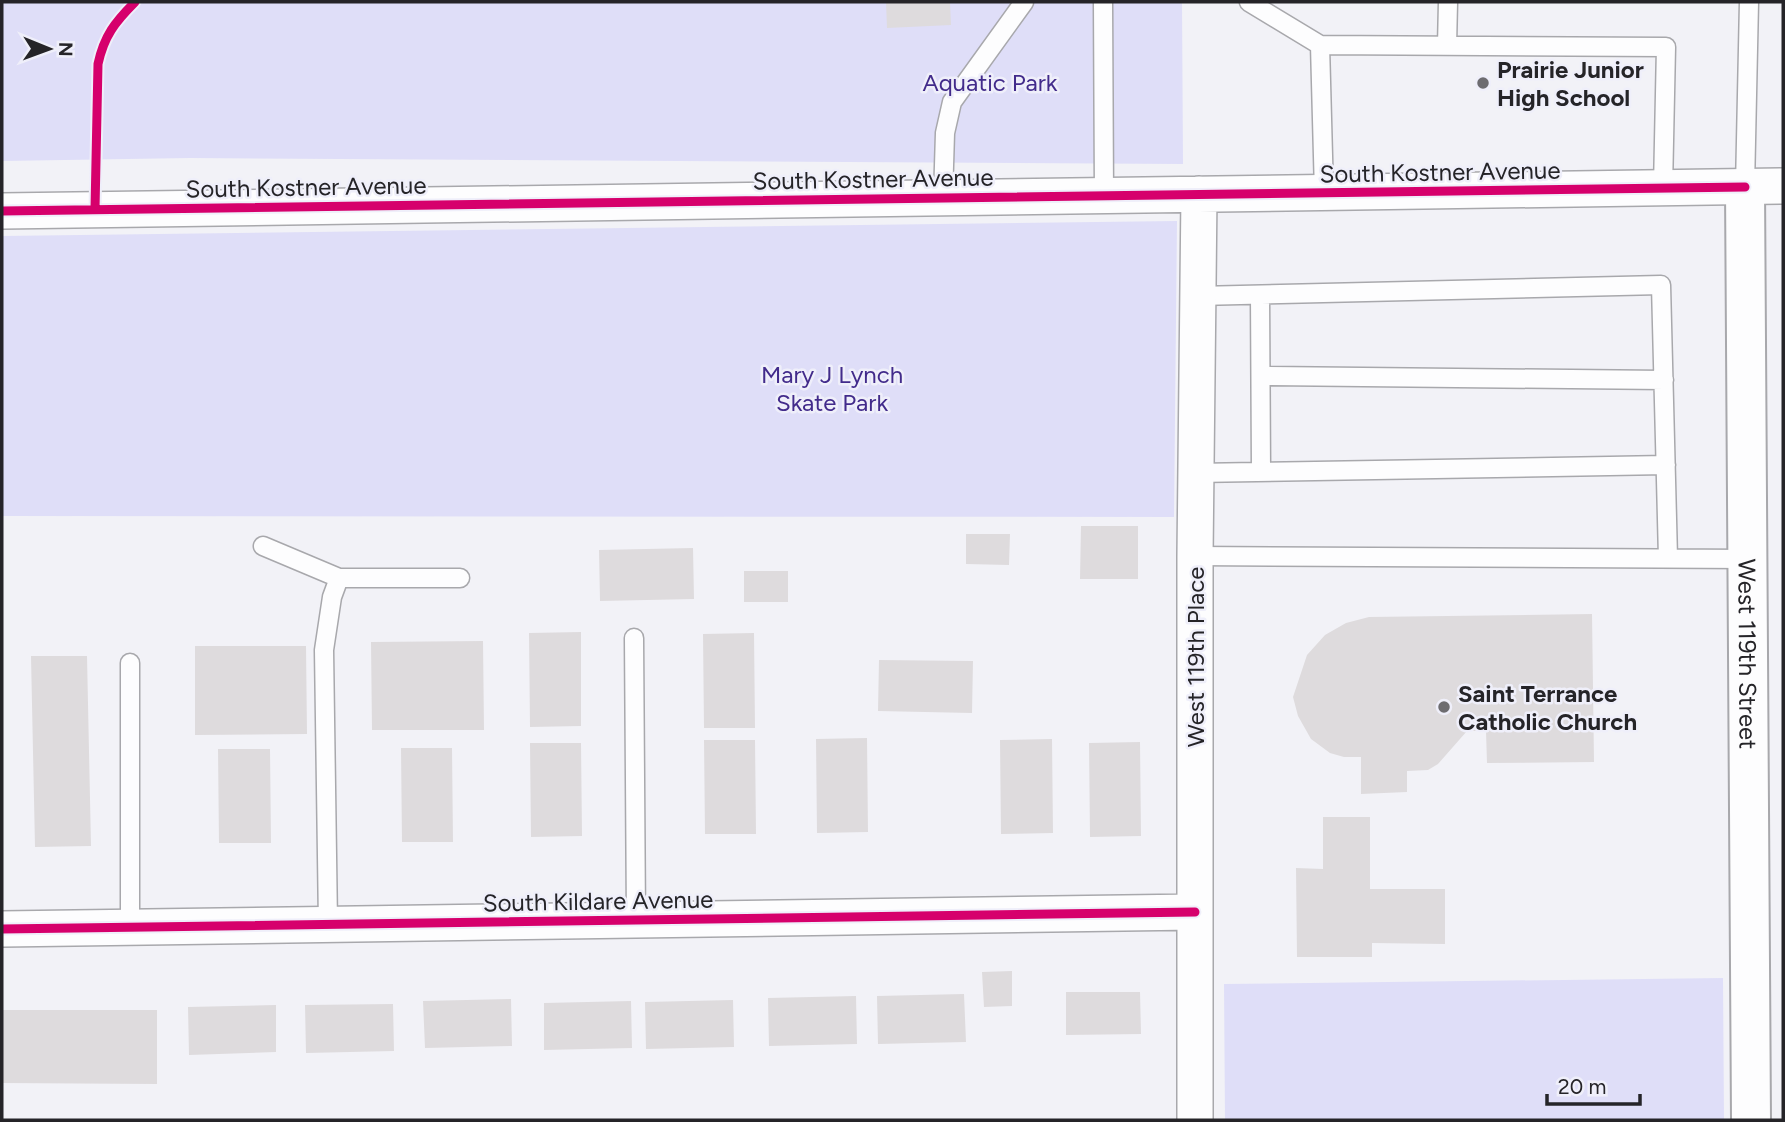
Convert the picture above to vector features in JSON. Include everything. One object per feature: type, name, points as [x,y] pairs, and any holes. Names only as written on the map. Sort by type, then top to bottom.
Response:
[{"type":"street","name":"South Kostner Avenue","points":[[2,211],[1783,186]]},
{"type":"street","name":"West 119th Street","points":[[1745,187],[1751,1120]]},
{"type":"street","name":"West 119th Place","points":[[1195,1120],[1195,473],[1199,194]]},
{"type":"street","name":"South Kildare Avenue","points":[[2,929],[1195,912]]},
{"type":"lane","points":[[943,198],[944,133],[952,102],[1024,2]]},
{"type":"lane","points":[[1103,2],[1104,196]]},
{"type":"lane","points":[[1249,2],[1320,45],[1666,47],[1663,188]]},
{"type":"lane","points":[[1447,46],[1448,2]]},
{"type":"lane","points":[[1745,187],[1749,2]]},
{"type":"lane","points":[[1320,45],[1324,192]]},
{"type":"lane","points":[[1198,296],[1661,285],[1668,558]]},
{"type":"lane","points":[[1260,295],[1261,472]]},
{"type":"lane","points":[[1261,376],[1664,380]]},
{"type":"lane","points":[[1195,473],[1666,465]]},
{"type":"lane","points":[[263,545],[339,578],[460,578]]},
{"type":"lane","points":[[1195,556],[1749,559]]},
{"type":"lane","points":[[328,924],[324,650],[332,597],[339,578]]},
{"type":"lane","points":[[634,638],[636,920]]},
{"type":"lane","points":[[130,663],[130,927]]},
{"type":"green space","name":"Aquatic Park","points":[[2,2],[1182,2],[1183,164],[190,158],[2,161]]},
{"type":"green space","name":"Mary J Lynch Skate Park","points":[[1177,221],[1174,517],[2,516],[2,236]]},
{"type":"green space","points":[[1723,978],[1724,1120],[1225,1120],[1224,984]]},
{"type":"building","name":"Aquatic Park","points":[[886,2],[950,2],[951,25],[887,28]]},
{"type":"building","points":[[1081,526],[1138,526],[1138,579],[1080,579]]},
{"type":"building","points":[[966,534],[1010,534],[1009,565],[966,564]]},
{"type":"building","points":[[693,548],[694,599],[600,601],[599,550]]},
{"type":"building","points":[[744,571],[788,571],[788,602],[744,602]]},
{"type":"building","name":"Saint Terrance Catholic Church","points":[[1592,614],[1594,762],[1487,763],[1486,731],[1467,731],[1438,764],[1428,770],[1407,771],[1407,792],[1361,794],[1361,757],[1344,757],[1330,753],[1311,739],[1298,716],[1293,697],[1307,655],[1325,635],[1346,623],[1369,617]]},
{"type":"building","points":[[581,632],[581,726],[530,727],[529,633]]},
{"type":"building","points":[[754,633],[755,728],[704,728],[703,634]]},
{"type":"building","points":[[483,641],[484,730],[372,730],[371,642]]},
{"type":"building","points":[[195,646],[306,646],[307,734],[195,735]]},
{"type":"building","points":[[31,656],[87,656],[91,846],[35,847]]},
{"type":"building","points":[[879,660],[973,661],[972,713],[878,711]]},
{"type":"building","points":[[867,738],[868,832],[817,833],[816,739]]},
{"type":"building","points":[[1052,739],[1053,833],[1001,834],[1000,740]]},
{"type":"building","points":[[704,740],[755,740],[756,834],[705,834]]},
{"type":"building","points":[[1140,742],[1141,836],[1090,837],[1089,743]]},
{"type":"building","points":[[530,743],[581,743],[582,836],[531,837]]},
{"type":"building","points":[[401,748],[452,748],[453,842],[402,842]]},
{"type":"building","points":[[218,749],[270,749],[271,843],[219,843]]},
{"type":"building","points":[[1323,817],[1370,817],[1370,889],[1445,889],[1445,944],[1372,943],[1372,957],[1297,957],[1296,868],[1323,869]]},
{"type":"building","points":[[1012,971],[1012,1006],[984,1007],[982,972]]},
{"type":"building","points":[[1066,992],[1140,992],[1141,1034],[1066,1035]]},
{"type":"building","points":[[964,994],[966,1042],[878,1044],[877,996]]},
{"type":"building","points":[[856,996],[857,1044],[769,1046],[768,998]]},
{"type":"building","points":[[511,999],[512,1046],[425,1048],[423,1001]]},
{"type":"building","points":[[733,1000],[734,1047],[646,1049],[645,1002]]},
{"type":"building","points":[[631,1001],[632,1048],[544,1050],[544,1003]]},
{"type":"building","points":[[393,1004],[394,1051],[306,1053],[305,1005]]},
{"type":"building","points":[[276,1005],[276,1052],[189,1055],[188,1007]]},
{"type":"building","points":[[2,1010],[157,1010],[157,1084],[2,1083]]},
{"type":"cycle path","points":[[95,209],[98,64],[111,30],[135,2]]},
{"type":"cycle path","points":[[2,211],[1745,187]]},
{"type":"cycle path","points":[[2,929],[1195,912]]},
{"type":"place","name":"Prairie Junior High School","points":[[1483,83]]},
{"type":"place","name":"Saint Terrance Catholic Church","points":[[1444,707]]}]
